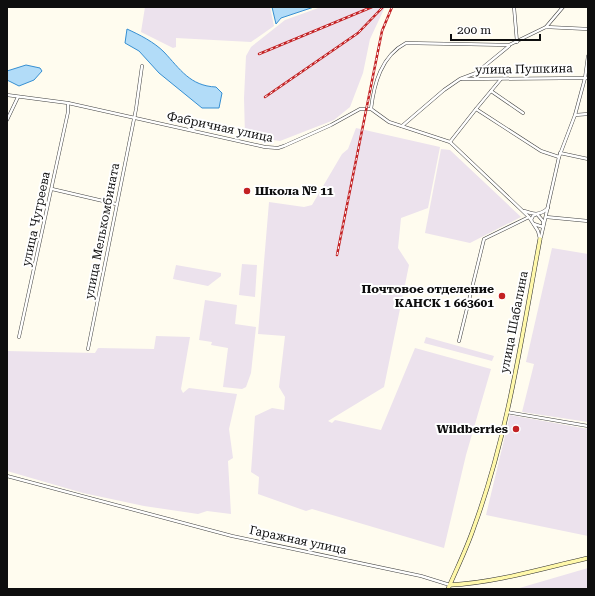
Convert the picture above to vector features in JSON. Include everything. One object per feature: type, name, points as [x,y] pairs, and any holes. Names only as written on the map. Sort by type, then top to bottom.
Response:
[{"type":"street","points":[[514,7],[517,42]]},
{"type":"street","points":[[401,127],[444,90],[460,79],[476,73],[509,45],[546,27],[564,7]]},
{"type":"street","points":[[546,27],[588,29]]},
{"type":"street","points":[[509,45],[412,42],[401,46],[394,52],[385,64],[376,81],[371,109],[384,119],[401,127],[450,142],[529,217],[534,224],[540,239]]},
{"type":"street","name":"улица Шабалина","points":[[449,587],[474,528],[507,412],[540,239],[560,153],[575,115],[586,78],[588,56]]},
{"type":"street","name":"улица Мелькомбината","points":[[88,349],[142,66]]},
{"type":"street","name":"улица Пушкина","points":[[460,79],[586,78]]},
{"type":"street","points":[[450,142],[501,79]]},
{"type":"street","points":[[491,91],[523,113]]},
{"type":"street","name":"Фабричная улица","points":[[7,95],[68,103],[265,147],[278,148],[331,125],[360,109],[371,109]]},
{"type":"street","points":[[7,120],[18,97]]},
{"type":"street","name":"улица Чугреева","points":[[19,338],[52,189],[68,112],[68,103]]},
{"type":"street","points":[[476,109],[541,151],[559,157]]},
{"type":"street","points":[[575,115],[588,114]]},
{"type":"street","points":[[560,153],[588,159]]},
{"type":"street","points":[[52,189],[116,204]]},
{"type":"street","points":[[531,220],[533,216],[544,212],[548,208]]},
{"type":"street","points":[[521,210],[537,214],[543,221],[543,227],[534,224]]},
{"type":"street","points":[[459,341],[484,239],[529,217]]},
{"type":"street","points":[[546,217],[588,221]]},
{"type":"street","points":[[507,412],[588,426]]},
{"type":"street","name":"Гаражная улица","points":[[7,476],[232,536],[421,576],[449,587],[524,573],[588,558]]},
{"type":"shaded area","points":[[145,7],[270,7],[274,26],[251,42],[176,38],[176,47],[173,48],[141,32]]},
{"type":"shaded area","points":[[321,7],[385,7],[370,39],[363,73],[350,107],[334,120],[280,141],[245,136],[244,98],[246,56],[251,47],[285,20]]},
{"type":"shaded area","points":[[356,128],[440,147],[428,208],[401,218],[398,248],[409,265],[384,387],[328,421],[332,423],[335,420],[381,430],[415,348],[491,369],[466,455],[444,548],[312,509],[306,511],[258,494],[259,477],[251,472],[255,416],[272,408],[284,410],[285,397],[279,387],[285,336],[258,334],[269,202],[304,207],[312,205],[342,154],[348,149]]},
{"type":"shaded area","points":[[441,149],[450,150],[521,217],[470,243],[425,233]]},
{"type":"shaded area","points":[[552,248],[588,254],[588,422],[522,412],[534,364],[526,362]]},
{"type":"shaded area","points":[[242,264],[257,265],[255,297],[239,295]]},
{"type":"shaded area","points":[[176,265],[221,273],[221,276],[208,286],[173,279]]},
{"type":"shaded area","points":[[205,300],[237,305],[235,324],[256,327],[251,373],[246,387],[242,389],[223,387],[228,348],[211,345],[212,342],[199,340]]},
{"type":"shaded area","points":[[156,336],[190,337],[181,389],[183,393],[189,388],[237,394],[229,429],[233,458],[228,461],[231,514],[207,511],[198,514],[144,506],[83,493],[7,471],[7,351],[95,353],[98,348],[154,349]]},
{"type":"shaded area","points":[[426,337],[494,356],[492,361],[424,343]]},
{"type":"shaded area","points":[[510,415],[588,429],[588,536],[486,515]]},
{"type":"shaded area","points":[[588,568],[588,589],[516,589]]},
{"type":"water","points":[[272,7],[314,7],[281,18],[276,24]]},
{"type":"water","points":[[127,29],[156,45],[186,76],[192,80],[199,84],[216,87],[222,93],[219,108],[202,108],[159,73],[139,51],[125,43]]},
{"type":"water","points":[[26,65],[40,68],[42,71],[34,80],[19,86],[7,80],[7,71]]},
{"type":"railway","points":[[259,54],[372,7]]},
{"type":"railway","points":[[265,97],[358,33],[383,7]]},
{"type":"railway","points":[[337,255],[382,31],[392,7]]},
{"type":"place","name":"Школа № 11","points":[[247,191]]},
{"type":"place","name":"Почтовое отделение КАНСК 1 663601","points":[[502,296]]},
{"type":"place","name":"Wildberries","points":[[516,429]]}]
